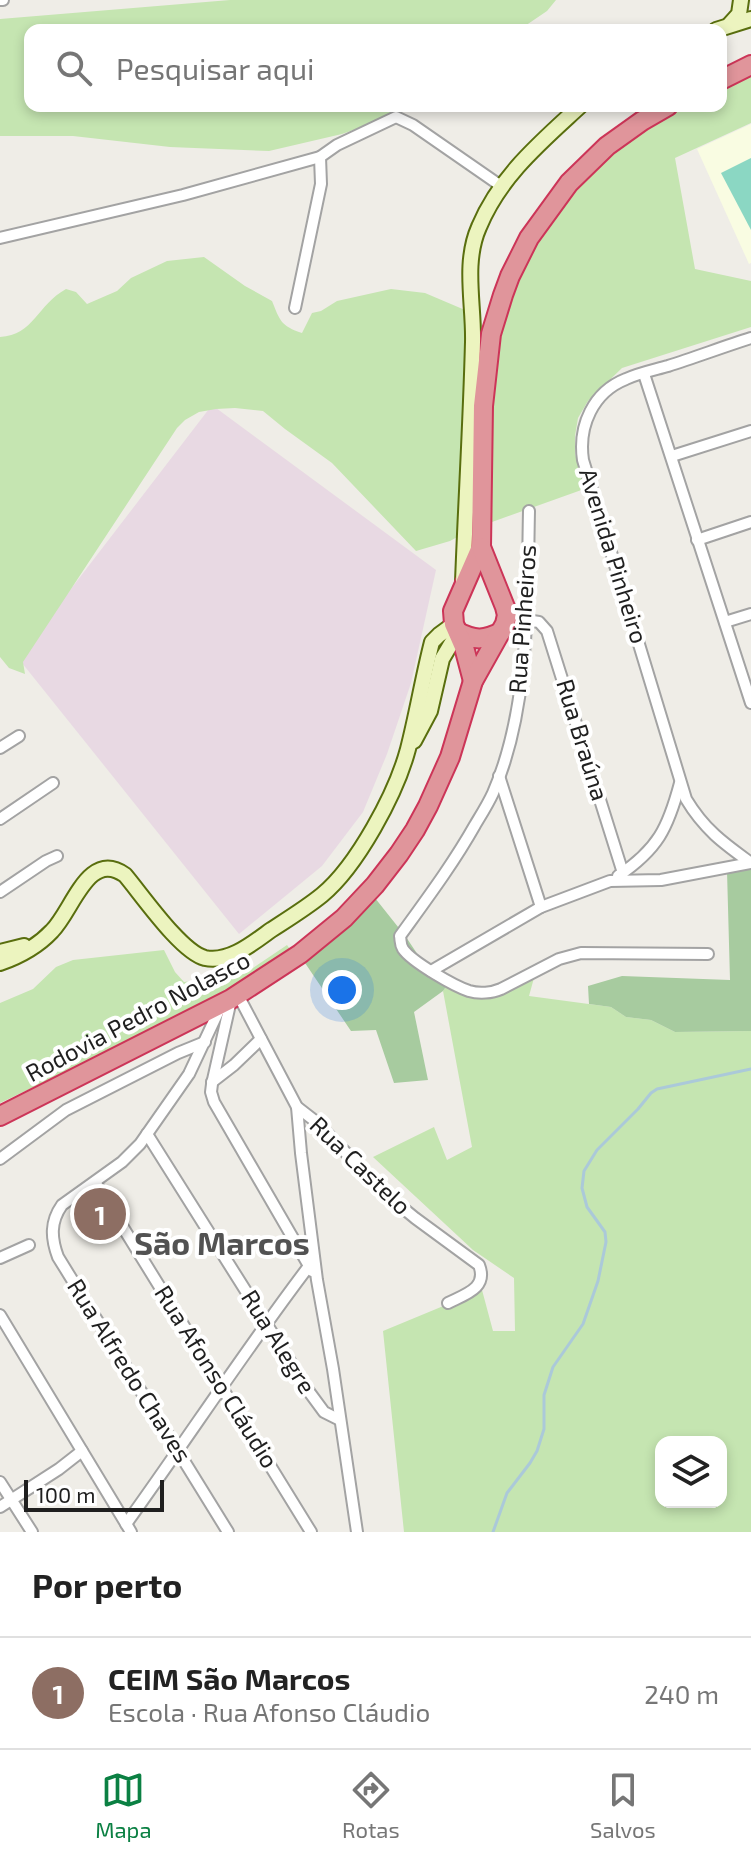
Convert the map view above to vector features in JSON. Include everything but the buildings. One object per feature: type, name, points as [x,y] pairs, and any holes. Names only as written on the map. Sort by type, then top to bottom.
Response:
[{"type":"highway","points":[[727,77],[751,67]]},
{"type":"highway","points":[[473,681],[453,611],[481,547],[483,406],[491,334],[510,276],[529,238],[569,183],[607,146],[658,112]]},
{"type":"highway","points":[[481,547],[502,598]]},
{"type":"highway","points":[[462,591],[475,583],[484,582],[502,598]]},
{"type":"highway","name":"Rodovia Pedro Nolasco","points":[[0,1116],[230,1000],[271,975],[344,918],[399,854],[415,830],[442,776],[473,681],[501,632],[507,615],[502,598]]},
{"type":"highway","points":[[456,628],[473,639],[487,639],[501,632]]},
{"type":"street","points":[[726,24],[739,14],[741,0]]},
{"type":"street","points":[[727,26],[751,19]]},
{"type":"street","points":[[462,591],[473,342],[471,251],[477,229],[501,186],[530,153],[574,112]]},
{"type":"street","points":[[0,238],[183,195],[320,157],[393,117],[413,125],[501,186]]},
{"type":"street","points":[[295,308],[321,184],[320,157]]},
{"type":"street","name":"Avenida Pinheiro","points":[[751,338],[628,378],[608,389],[594,404],[584,424],[581,442],[686,799],[698,818],[722,843],[751,863]]},
{"type":"street","points":[[644,374],[751,703]]},
{"type":"street","points":[[672,456],[751,431]]},
{"type":"street","name":"Rua Pinheiros","points":[[431,971],[406,952],[400,936],[463,847],[499,776],[515,715],[526,641],[529,511]]},
{"type":"street","points":[[697,540],[751,522]]},
{"type":"street","name":"Rua Braúna","points":[[502,598],[526,620],[544,626],[552,643],[623,873]]},
{"type":"street","points":[[725,622],[751,614]]},
{"type":"street","points":[[0,963],[40,942],[62,919],[90,875],[100,869],[108,868],[125,875],[179,940],[209,959],[235,954],[322,895],[364,845],[398,780],[432,642],[439,635],[456,628]]},
{"type":"street","points":[[501,632],[515,632],[526,641]]},
{"type":"street","points":[[0,748],[19,736]]},
{"type":"street","points":[[499,776],[541,907]]},
{"type":"street","points":[[431,971],[541,907],[610,881],[623,873],[658,840],[673,810],[681,781]]},
{"type":"street","points":[[0,819],[53,783]]},
{"type":"street","points":[[0,892],[57,856]]},
{"type":"street","points":[[610,881],[661,880],[751,863]]},
{"type":"street","points":[[0,952],[40,942]]},
{"type":"street","points":[[431,971],[470,991],[495,992],[559,959],[581,953],[708,954]]},
{"type":"street","points":[[95,1182],[122,1162],[147,1134],[189,1074],[230,1000]]},
{"type":"street","points":[[230,1000],[211,1092],[218,1111],[317,1280]]},
{"type":"street","name":"Rua Castelo","points":[[230,1000],[261,1039],[297,1107],[403,1208],[479,1265],[482,1274],[480,1284],[448,1303]]},
{"type":"street","points":[[212,1082],[261,1039]]},
{"type":"street","points":[[0,1159],[66,1110],[205,1042]]},
{"type":"street","points":[[297,1107],[317,1280],[357,1532]]},
{"type":"street","name":"Rua Alegre","points":[[147,1134],[318,1405],[324,1412],[340,1420]]},
{"type":"street","name":"Rua Alfredo Chaves","points":[[95,1182],[62,1205],[56,1214],[53,1244],[58,1257],[228,1532]]},
{"type":"street","name":"Rua Afonso Cláudio","points":[[95,1182],[311,1532]]},
{"type":"street","points":[[0,1258],[29,1245]]},
{"type":"street","points":[[0,1315],[129,1528],[222,1387],[309,1266]]},
{"type":"street","points":[[0,1507],[82,1451]]},
{"type":"street","points":[[0,1482],[32,1532]]},
{"type":"shaded area","points":[[751,124],[751,263],[749,264],[697,149]]},
{"type":"shaded area","points":[[212,405],[436,570],[411,683],[363,812],[322,866],[239,934],[18,658]]},
{"type":"green space","points":[[230,0],[556,0],[547,11],[528,24],[24,24],[24,112],[394,112],[379,121],[342,134],[269,151],[170,147],[73,136],[0,136],[0,19]]},
{"type":"green space","points":[[751,76],[751,123],[675,158],[695,269],[751,281],[751,327],[622,368],[588,401],[578,418],[575,454],[587,488],[492,522],[493,382],[496,347],[508,286],[548,220],[560,211],[578,184],[612,151],[672,112],[727,112],[727,86]]},
{"type":"green space","points":[[751,158],[751,230],[721,173]]},
{"type":"green space","points":[[204,257],[272,301],[282,322],[302,333],[312,313],[337,301],[391,289],[425,293],[472,313],[471,317],[480,332],[461,535],[416,551],[332,463],[263,411],[235,408],[199,412],[177,428],[23,662],[25,674],[9,668],[0,657],[0,337],[21,331],[66,289],[76,292],[87,304],[117,291],[131,278],[167,261]]},
{"type":"green space","points":[[751,869],[751,1031],[675,1032],[651,1020],[626,1017],[611,1007],[589,1004],[588,986],[622,976],[730,980],[727,871]]},
{"type":"green space","points":[[375,898],[418,955],[433,971],[450,981],[443,991],[414,1012],[428,1080],[394,1083],[376,1030],[351,1031],[303,960]]},
{"type":"green space","points":[[287,945],[292,952],[221,994],[0,1103],[0,1003],[33,989],[56,967],[73,960],[164,950],[184,982],[244,974]]},
{"type":"green space","points":[[537,967],[529,996],[611,1007],[626,1017],[651,1020],[675,1032],[751,1031],[751,1532],[404,1532],[383,1331],[482,1290],[493,1331],[515,1331],[514,1278],[473,1250],[373,1157],[434,1127],[447,1160],[472,1147],[443,991],[450,981],[500,994]]},
{"type":"waterway","points":[[493,1532],[507,1493],[537,1451],[544,1429],[544,1395],[553,1367],[583,1324],[598,1281],[606,1242],[605,1232],[587,1207],[582,1188],[584,1171],[597,1150],[657,1089],[751,1069]]},
{"type":"place","name":"CEIM São Marcos","points":[[100,1214]]},
{"type":"district","name":"São Marcos","points":[[222,1244]]}]
